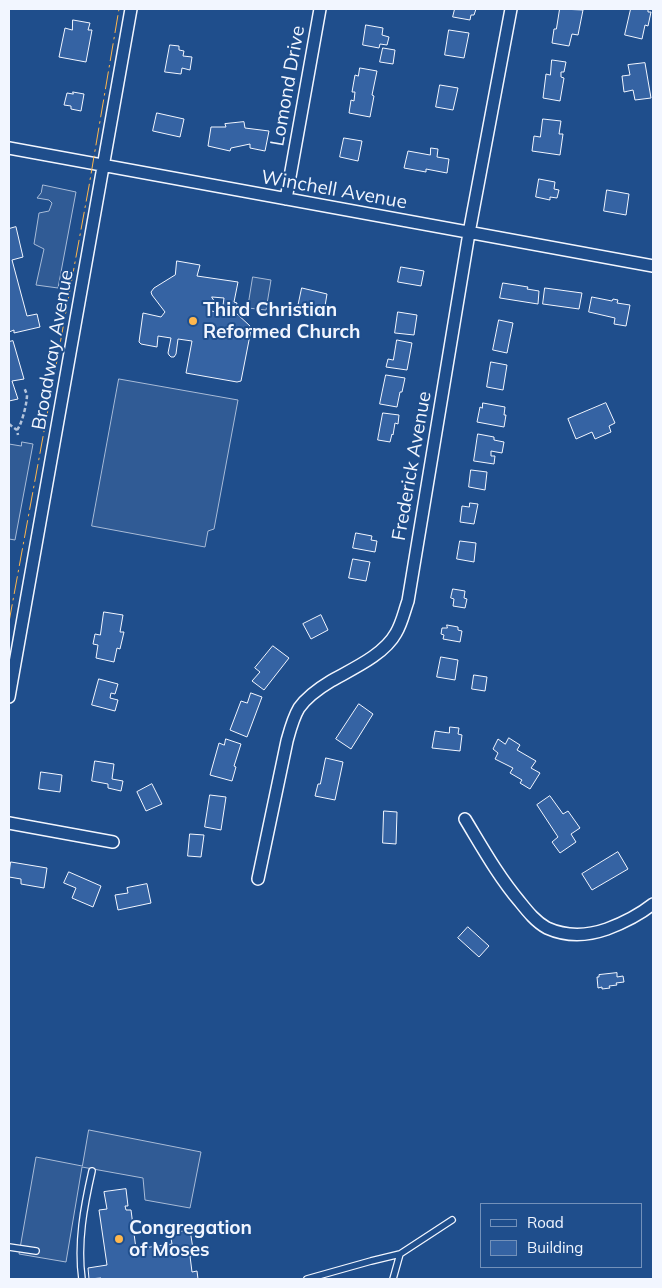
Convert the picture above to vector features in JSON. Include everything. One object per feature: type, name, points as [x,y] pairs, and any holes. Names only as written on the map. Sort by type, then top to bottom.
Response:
[{"type":"street","name":"Broadway Avenue","points":[[9,698],[12,662],[131,9]]},
{"type":"street","name":"Lomond Drive","points":[[286,199],[320,9]]},
{"type":"street","name":"Frederick Avenue","points":[[258,879],[287,741],[300,707],[320,688],[369,659],[386,646],[395,635],[408,601],[469,233],[511,9]]},
{"type":"street","name":"Winchell Avenue","points":[[9,148],[653,266]]},
{"type":"street","points":[[465,819],[505,885],[529,913],[546,927],[577,936],[596,933],[629,920],[653,904]]},
{"type":"street","points":[[9,823],[113,842]]},
{"type":"lane","points":[[82,1279],[80,1254],[82,1229],[92,1171]]},
{"type":"lane","points":[[308,1279],[400,1254],[452,1220]]},
{"type":"lane","points":[[9,1247],[36,1251]]},
{"type":"lane","points":[[393,1279],[400,1254]]},
{"type":"path","points":[[16,430],[22,420],[27,396],[24,387]]},
{"type":"path","points":[[9,424],[16,430],[18,435]]},
{"type":"shaded area","points":[[43,185],[76,192],[58,288],[36,285],[44,249],[34,244],[39,213],[49,211],[52,203],[49,200],[37,198],[41,193]]},
{"type":"shaded area","points":[[253,277],[271,280],[266,310],[248,308]]},
{"type":"shaded area","points":[[119,379],[238,400],[214,529],[208,531],[205,547],[92,526]]},
{"type":"shaded area","points":[[22,442],[33,444],[15,540],[9,539],[9,444],[21,446]]},
{"type":"shaded area","points":[[89,1130],[201,1152],[190,1208],[145,1200],[143,1178],[82,1167],[66,1262],[19,1254],[36,1157],[82,1166]]},
{"type":"building","points":[[455,9],[476,9],[474,15],[471,15],[470,20],[453,17]]},
{"type":"building","points":[[560,9],[583,10],[578,35],[572,34],[569,46],[552,43]]},
{"type":"building","points":[[631,9],[648,9],[648,12],[651,12],[648,26],[645,25],[642,39],[625,35]]},
{"type":"building","points":[[73,20],[90,23],[88,30],[92,30],[86,62],[59,57],[65,28],[72,30]]},
{"type":"building","points":[[366,25],[383,28],[382,35],[389,37],[387,45],[380,44],[379,48],[363,45]]},
{"type":"building","points":[[449,30],[469,33],[464,58],[445,55]]},
{"type":"building","points":[[170,45],[179,46],[179,50],[184,51],[183,56],[192,57],[190,70],[182,68],[181,74],[165,72]]},
{"type":"building","points":[[383,48],[395,50],[393,64],[380,62]]},
{"type":"building","points":[[552,60],[566,62],[564,72],[561,72],[561,77],[564,78],[560,101],[543,98],[546,74],[550,75]]},
{"type":"building","points":[[645,63],[651,98],[635,100],[633,90],[624,92],[622,76],[630,75],[628,65]]},
{"type":"building","points":[[360,68],[377,71],[370,117],[349,113],[351,100],[354,101],[355,92],[352,92],[355,75],[358,76]]},
{"type":"building","points":[[440,85],[458,88],[453,110],[436,107]]},
{"type":"building","points":[[73,92],[84,94],[81,111],[64,105],[67,93],[73,94]]},
{"type":"building","points":[[157,113],[184,119],[180,137],[153,131]]},
{"type":"building","points":[[543,119],[561,121],[559,134],[563,134],[560,155],[532,151],[534,136],[540,137]]},
{"type":"building","points":[[244,122],[245,128],[269,131],[265,151],[250,148],[250,144],[231,148],[230,151],[208,146],[211,127],[226,127],[225,124]]},
{"type":"building","points":[[344,138],[362,141],[358,161],[340,157]]},
{"type":"building","points":[[431,148],[438,149],[437,157],[449,159],[447,173],[426,169],[426,172],[404,168],[408,151],[430,155]]},
{"type":"building","points":[[539,179],[555,182],[554,189],[559,190],[557,198],[550,197],[550,200],[536,197]]},
{"type":"building","points":[[607,190],[629,194],[626,215],[604,211]]},
{"type":"building","points":[[16,227],[23,257],[12,260],[27,316],[37,314],[40,327],[14,333],[14,330],[9,332],[9,229]]},
{"type":"building","name":"Third Christian Reformed Church","points":[[177,261],[200,265],[197,276],[238,282],[234,302],[237,303],[235,312],[250,326],[251,330],[241,381],[237,382],[186,373],[192,341],[178,339],[174,357],[171,357],[168,353],[171,338],[158,336],[157,347],[139,342],[143,313],[161,317],[165,312],[151,292],[154,288],[175,275]],"holes":[[[212,297],[224,298],[222,313],[206,310],[215,303]]]},
{"type":"building","points":[[401,267],[424,271],[421,286],[398,282]]},
{"type":"building","points":[[503,283],[528,287],[527,289],[539,291],[538,304],[500,298]]},
{"type":"building","points":[[302,288],[327,294],[324,312],[298,307]]},
{"type":"building","points":[[545,288],[582,293],[579,309],[543,304]]},
{"type":"building","points":[[592,297],[612,301],[613,299],[618,300],[617,303],[630,305],[626,326],[614,324],[615,318],[589,312]]},
{"type":"building","points":[[398,312],[417,315],[414,335],[395,333]]},
{"type":"building","points":[[499,320],[513,323],[507,353],[493,350]]},
{"type":"building","points":[[397,340],[412,343],[407,370],[386,367],[388,359],[393,360]]},
{"type":"building","points":[[13,341],[24,379],[12,381],[18,399],[9,401],[9,342]]},
{"type":"building","points":[[491,362],[507,365],[503,390],[487,387]]},
{"type":"building","points":[[386,375],[405,378],[397,407],[380,404]]},
{"type":"building","points":[[483,403],[505,407],[504,427],[477,422],[480,407],[482,408]]},
{"type":"building","points":[[606,403],[615,423],[609,426],[611,432],[595,439],[592,432],[576,439],[568,419]]},
{"type":"building","points":[[383,413],[399,415],[398,424],[395,423],[390,442],[378,440]]},
{"type":"building","points":[[478,434],[494,437],[494,440],[504,442],[502,453],[491,451],[491,456],[495,456],[494,464],[474,461]]},
{"type":"building","points":[[471,470],[487,472],[485,490],[469,487]]},
{"type":"building","points":[[470,503],[478,504],[474,524],[460,522],[462,506],[469,507]]},
{"type":"building","points":[[356,533],[372,536],[371,540],[377,541],[375,552],[353,548]]},
{"type":"building","points":[[460,541],[476,543],[474,562],[457,559]]},
{"type":"building","points":[[353,559],[370,562],[366,581],[349,578]]},
{"type":"building","points":[[453,589],[465,591],[464,598],[467,599],[465,608],[453,606],[454,599],[451,598]]},
{"type":"building","points":[[104,612],[123,615],[120,632],[124,632],[120,649],[117,648],[114,662],[96,658],[98,645],[93,644],[95,634],[100,635]]},
{"type":"building","points":[[321,615],[328,630],[311,639],[303,624]]},
{"type":"building","points":[[447,625],[458,627],[458,630],[462,631],[460,642],[443,639],[444,635],[441,634],[442,628],[447,628]]},
{"type":"building","points":[[273,646],[289,658],[264,690],[252,681],[260,672],[255,668]]},
{"type":"building","points":[[441,657],[458,660],[455,680],[437,677]]},
{"type":"building","points":[[474,675],[487,677],[485,691],[472,689]]},
{"type":"building","points":[[99,679],[118,684],[115,694],[111,693],[110,698],[118,700],[115,711],[92,705]]},
{"type":"building","points":[[251,693],[262,697],[247,737],[230,730],[241,701],[247,703]]},
{"type":"building","points":[[359,704],[373,714],[351,749],[336,739]]},
{"type":"building","points":[[450,727],[459,728],[458,734],[462,735],[460,751],[432,748],[435,731],[449,733]]},
{"type":"building","points":[[509,738],[520,745],[517,750],[536,761],[531,768],[540,773],[530,789],[520,783],[522,780],[510,773],[513,768],[495,759],[498,753],[493,749],[498,739],[505,744]]},
{"type":"building","points":[[226,739],[241,744],[234,766],[236,767],[232,781],[210,775],[219,743],[224,745]]},
{"type":"building","points":[[326,758],[343,762],[335,800],[315,796]]},
{"type":"building","points":[[95,761],[114,764],[112,779],[123,781],[121,791],[108,788],[108,784],[92,781]]},
{"type":"building","points":[[41,772],[62,775],[60,792],[39,789]]},
{"type":"building","points":[[152,784],[162,804],[146,811],[137,792]]},
{"type":"building","points":[[210,795],[226,797],[221,830],[205,827]]},
{"type":"building","points":[[550,796],[563,814],[568,811],[580,828],[571,834],[576,842],[560,853],[552,842],[558,837],[537,805]]},
{"type":"building","points":[[384,811],[397,812],[396,844],[383,843]]},
{"type":"building","points":[[190,834],[204,835],[201,857],[188,856]]},
{"type":"building","points":[[618,852],[628,869],[592,890],[582,874]]},
{"type":"building","points":[[11,862],[47,868],[44,888],[21,884],[21,879],[9,877]]},
{"type":"building","points":[[69,872],[101,886],[93,907],[72,898],[76,888],[64,883]]},
{"type":"building","points":[[147,884],[151,903],[118,910],[115,895],[128,893],[127,888]]},
{"type":"building","points":[[468,927],[489,946],[479,957],[458,938]]},
{"type":"building","points":[[617,973],[617,977],[623,976],[624,982],[609,986],[610,988],[598,988],[597,977],[599,975]]},
{"type":"building","name":"Congregation of Moses","points":[[126,1189],[128,1206],[125,1206],[126,1210],[131,1210],[136,1249],[172,1244],[170,1233],[190,1230],[194,1255],[190,1256],[192,1272],[197,1271],[198,1279],[89,1279],[88,1268],[107,1265],[99,1210],[107,1209],[104,1192]]},
{"type":"power","points":[[9,622],[89,186],[119,9]]},
{"type":"place","name":"Third Christian Reformed Church","points":[[193,321]]},
{"type":"place","name":"Congregation of Moses","points":[[119,1239]]}]
